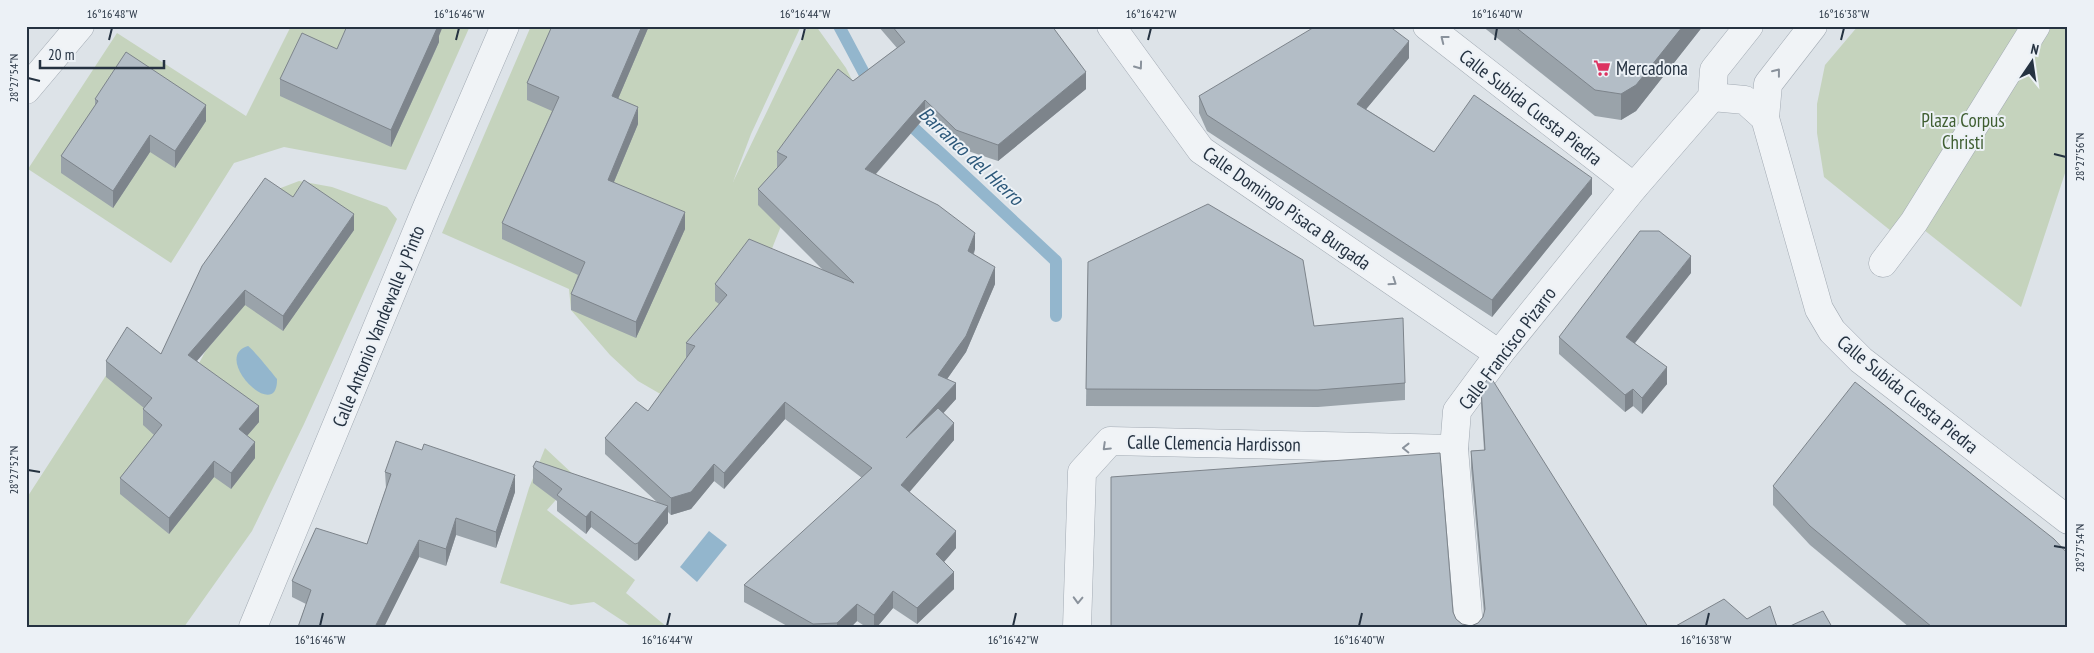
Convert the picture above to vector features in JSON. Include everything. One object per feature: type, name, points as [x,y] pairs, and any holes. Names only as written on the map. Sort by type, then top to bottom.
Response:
[{"type":"street","points":[[26,90],[80,26]]},
{"type":"street","name":"Calle Antonio Vandewalle y Pinto","points":[[253,627],[427,207],[505,26]]},
{"type":"street","name":"Calle Domingo Pisaca Burgada","points":[[1110,26],[1201,150],[1499,354]]},
{"type":"street","name":"Calle Subida Cuesta Piedra","points":[[1427,26],[1634,187]]},
{"type":"street","points":[[1749,26],[1714,70],[1712,97],[1745,100],[1764,118]]},
{"type":"street","points":[[1764,118],[1768,84],[1813,26]]},
{"type":"street","points":[[1883,263],[1914,222],[2036,26]]},
{"type":"street","name":"Calle Francisco Pizarro","points":[[1469,627],[1454,449],[1457,410],[1499,354],[1634,187],[1712,97]]},
{"type":"street","name":"Calle Subida Cuesta Piedra","points":[[1764,118],[1819,309],[1832,332],[1861,360],[2068,520]]},
{"type":"street","name":"Calle Clemencia Hardisson","points":[[1077,627],[1082,472],[1110,441],[1454,449]]},
{"type":"street","points":[[232,627],[269,590]]},
{"type":"green space","points":[[291,26],[470,26],[406,170],[284,147],[234,163],[171,263],[28,169],[117,33],[246,116]]},
{"type":"green space","points":[[531,26],[801,26],[751,134],[733,182],[808,26],[816,26],[846,68],[865,106],[837,86],[755,291],[669,399],[638,381],[610,355],[571,310],[569,289],[442,233]]},
{"type":"green space","name":"Plaza Corpus Christi","points":[[1858,26],[2068,26],[2068,164],[2021,307],[1914,222],[1901,239],[1824,177],[1817,133],[1817,104],[1825,65]]},
{"type":"green space","points":[[299,181],[332,187],[387,207],[397,219],[304,424],[252,531],[184,627],[26,627],[26,499],[127,343],[186,388],[206,350],[265,194]]},
{"type":"green space","points":[[545,448],[576,477],[547,510],[635,580],[626,593],[667,627],[632,627],[594,602],[571,605],[500,583],[529,488]]},
{"type":"water","points":[[248,346],[277,379],[274,391],[268,395],[258,392],[241,373],[237,362],[238,352]]},
{"type":"water","points":[[709,531],[727,545],[697,582],[680,567]]},
{"type":"building","points":[[347,26],[438,26],[391,130],[280,79],[302,33],[337,49]]},
{"type":"building","points":[[552,26],[642,26],[612,96],[638,107],[608,180],[685,212],[636,322],[571,294],[585,262],[502,223],[559,97],[527,83]]},
{"type":"building","points":[[892,26],[1052,26],[1086,72],[998,145],[956,130],[925,100],[865,169],[938,205],[975,233],[968,251],[995,267],[966,336],[938,375],[956,383],[906,438],[938,408],[954,423],[901,485],[956,531],[936,554],[954,572],[917,608],[893,591],[874,615],[857,604],[837,623],[813,624],[744,585],[872,468],[785,402],[724,473],[714,464],[691,492],[671,498],[605,438],[636,402],[648,411],[695,346],[686,343],[727,295],[715,284],[749,239],[854,283],[758,189],[787,157],[777,152],[838,69],[853,81],[905,42]]},
{"type":"building","points":[[1316,26],[1389,26],[1409,41],[1357,104],[1434,152],[1474,95],[1592,178],[1492,300],[1207,115],[1199,96]]},
{"type":"building","points":[[1514,26],[1683,26],[1636,85],[1621,94],[1595,90]]},
{"type":"building","points":[[126,52],[206,105],[175,151],[150,135],[113,191],[61,156],[98,101],[95,99]]},
{"type":"building","points":[[265,178],[293,197],[304,180],[354,214],[283,316],[245,290],[188,355],[259,406],[239,429],[255,442],[231,473],[214,461],[169,518],[120,478],[162,425],[143,409],[152,398],[106,361],[127,327],[161,354],[202,266]]},
{"type":"building","points":[[1208,204],[1303,260],[1314,326],[1403,318],[1405,383],[1318,390],[1086,389],[1088,262]]},
{"type":"building","points":[[1640,231],[1659,231],[1691,256],[1626,337],[1667,367],[1642,398],[1633,389],[1625,395],[1559,337]]},
{"type":"building","points":[[1490,376],[1648,627],[1111,627],[1111,477],[1440,453],[1453,612],[1456,619],[1462,624],[1471,626],[1478,623],[1483,617],[1485,609],[1471,451],[1485,450],[1481,388]]},
{"type":"building","points":[[1855,382],[2054,539],[2068,554],[2068,627],[1932,627],[1810,526],[1773,486]]},
{"type":"building","points":[[396,441],[422,450],[424,444],[515,475],[496,532],[456,518],[446,549],[419,540],[375,627],[298,627],[311,590],[292,581],[316,528],[367,544],[391,474],[385,472]]},
{"type":"building","points":[[536,461],[668,506],[638,543],[635,544],[591,511],[586,517],[557,495],[562,489],[533,467]]},
{"type":"building","points":[[1724,599],[1747,619],[1770,606],[1777,627],[1674,627]]},
{"type":"building","points":[[1823,611],[1832,627],[1788,627]]},
{"type":"waterway","name":"Barranco del Hierro","points":[[839,26],[872,88]]},
{"type":"waterway","name":"Barranco del Hierro","points":[[903,118],[1056,261],[1056,316]]},
{"type":"place","name":"Mercadona","points":[[1602,68]]}]
